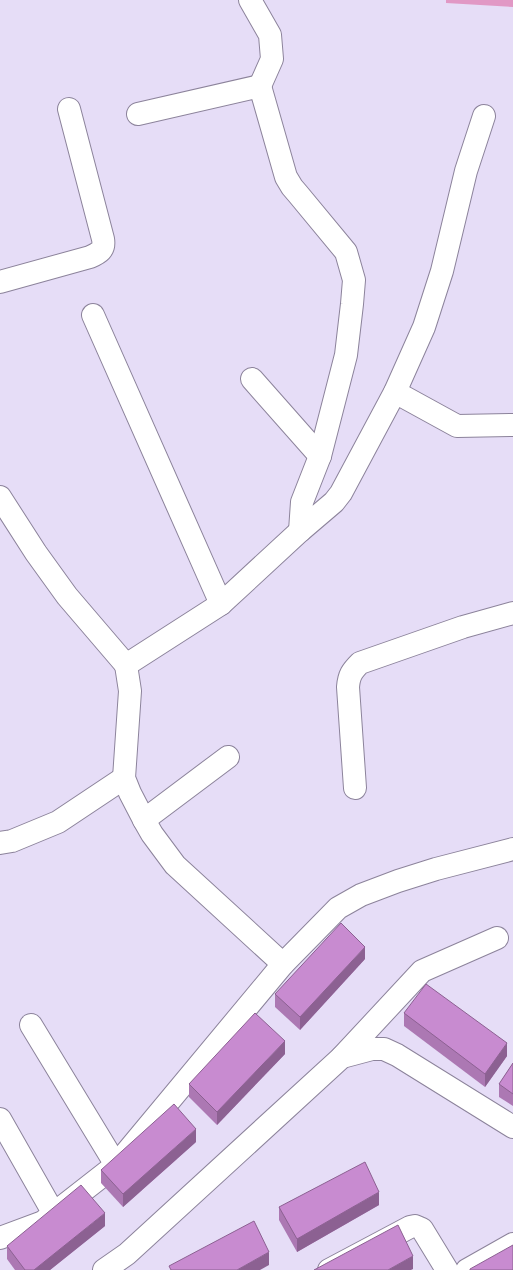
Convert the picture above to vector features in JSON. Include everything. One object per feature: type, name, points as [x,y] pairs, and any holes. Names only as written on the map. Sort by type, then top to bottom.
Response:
[{"type":"street","points":[[250,0],[270,35],[272,59],[260,86],[286,176],[295,191],[346,252],[354,280],[346,355],[320,456],[302,502],[300,531]]},
{"type":"street","points":[[138,114],[260,86]]},
{"type":"street","points":[[0,282],[90,257],[102,250],[104,245],[69,109]]},
{"type":"street","points":[[126,665],[221,604],[300,531],[334,502],[341,493],[395,392],[426,320],[442,272],[466,171],[484,116]]},
{"type":"street","points":[[92,315],[221,604]]},
{"type":"street","points":[[252,379],[320,456]]},
{"type":"street","points":[[395,392],[457,426],[513,424]]},
{"type":"street","points":[[0,497],[66,596],[126,665],[130,691],[124,778],[130,793],[152,834],[175,865],[284,964]]},
{"type":"street","points":[[355,788],[348,687],[352,670],[360,663],[463,627],[513,613]]},
{"type":"street","points":[[144,820],[228,757]]},
{"type":"street","points":[[0,842],[12,841],[58,822],[124,778]]},
{"type":"street","points":[[0,1238],[43,1222],[116,1165],[284,964],[338,908],[361,895],[398,881],[436,869],[513,849]]},
{"type":"street","points":[[104,1270],[127,1254],[342,1057],[422,971],[497,938]]},
{"type":"street","points":[[31,1025],[116,1165]]},
{"type":"street","points":[[342,1057],[372,1049],[384,1049],[397,1055],[513,1127]]},
{"type":"street","points":[[0,1119],[54,1214]]},
{"type":"street","points":[[329,1270],[410,1227],[415,1226],[422,1229],[447,1270]]},
{"type":"street","points":[[467,1270],[513,1244]]},
{"type":"shaded area","points":[[446,0],[513,0],[513,7],[446,3]]},
{"type":"building","points":[[341,923],[365,947],[300,1017],[275,994]]},
{"type":"building","points":[[426,984],[507,1043],[485,1074],[404,1013]]},
{"type":"building","points":[[255,1013],[285,1041],[217,1112],[189,1084]]},
{"type":"building","points":[[513,1063],[513,1094],[499,1084]]},
{"type":"building","points":[[174,1104],[196,1129],[123,1194],[101,1170]]},
{"type":"building","points":[[365,1162],[379,1192],[297,1239],[279,1207]]},
{"type":"building","points":[[81,1185],[105,1213],[34,1270],[25,1270],[7,1246]]},
{"type":"building","points":[[254,1221],[269,1252],[237,1270],[171,1270],[169,1266]]},
{"type":"building","points":[[398,1225],[413,1256],[388,1270],[314,1270]]},
{"type":"building","points":[[513,1245],[513,1270],[470,1270],[470,1269]]}]
